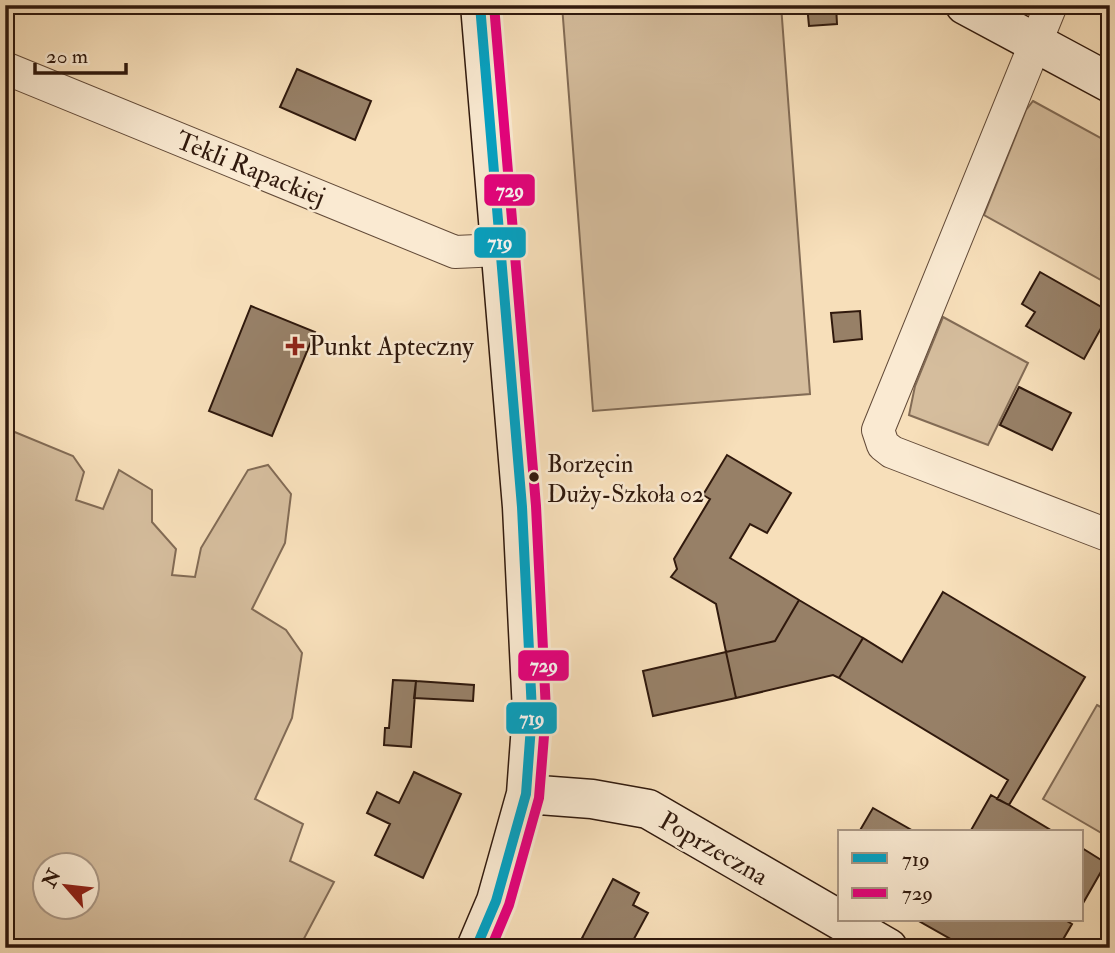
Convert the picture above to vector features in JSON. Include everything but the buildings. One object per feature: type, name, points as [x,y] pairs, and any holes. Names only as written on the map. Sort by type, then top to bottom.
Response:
[{"type":"main road","points":[[476,948],[496,901],[526,794],[532,712],[528,591],[480,5]]},
{"type":"main road","points":[[965,5],[1110,83]]},
{"type":"main road","name":"Poprzeczna","points":[[526,794],[592,799],[648,809],[838,919]]},
{"type":"main road","name":"Poprzeczna","points":[[843,922],[888,948]]},
{"type":"street","points":[[1051,5],[881,419],[879,437],[892,452],[1110,536]]},
{"type":"street","name":"Tekli Rapackiej","points":[[5,68],[455,252],[500,250]]},
{"type":"shaded area","points":[[562,5],[781,5],[810,394],[593,411]]},
{"type":"shaded area","points":[[1033,101],[1110,143],[1110,285],[984,215],[1026,110]]},
{"type":"shaded area","points":[[943,317],[1028,363],[988,445],[909,415],[915,386]]},
{"type":"shaded area","points":[[5,428],[73,456],[84,472],[76,500],[103,509],[119,470],[152,490],[152,522],[176,549],[172,575],[195,577],[201,548],[248,470],[268,465],[291,494],[285,543],[252,609],[286,630],[302,653],[292,718],[255,799],[303,824],[290,861],[334,882],[299,948],[5,948]]},
{"type":"shaded area","points":[[1097,705],[1110,712],[1110,838],[1043,799]]},
{"type":"transit line","name":"719","points":[[476,948],[496,901],[526,794],[532,712],[522,507],[480,5]]},
{"type":"transit line","name":"729","points":[[491,948],[509,905],[539,798],[546,711],[536,506],[494,5]]},
{"type":"place","name":"Punkt Apteczny","points":[[295,346]]},
{"type":"place","name":"Borzęcin Duży-Szkoła 02","points":[[534,477]]}]
